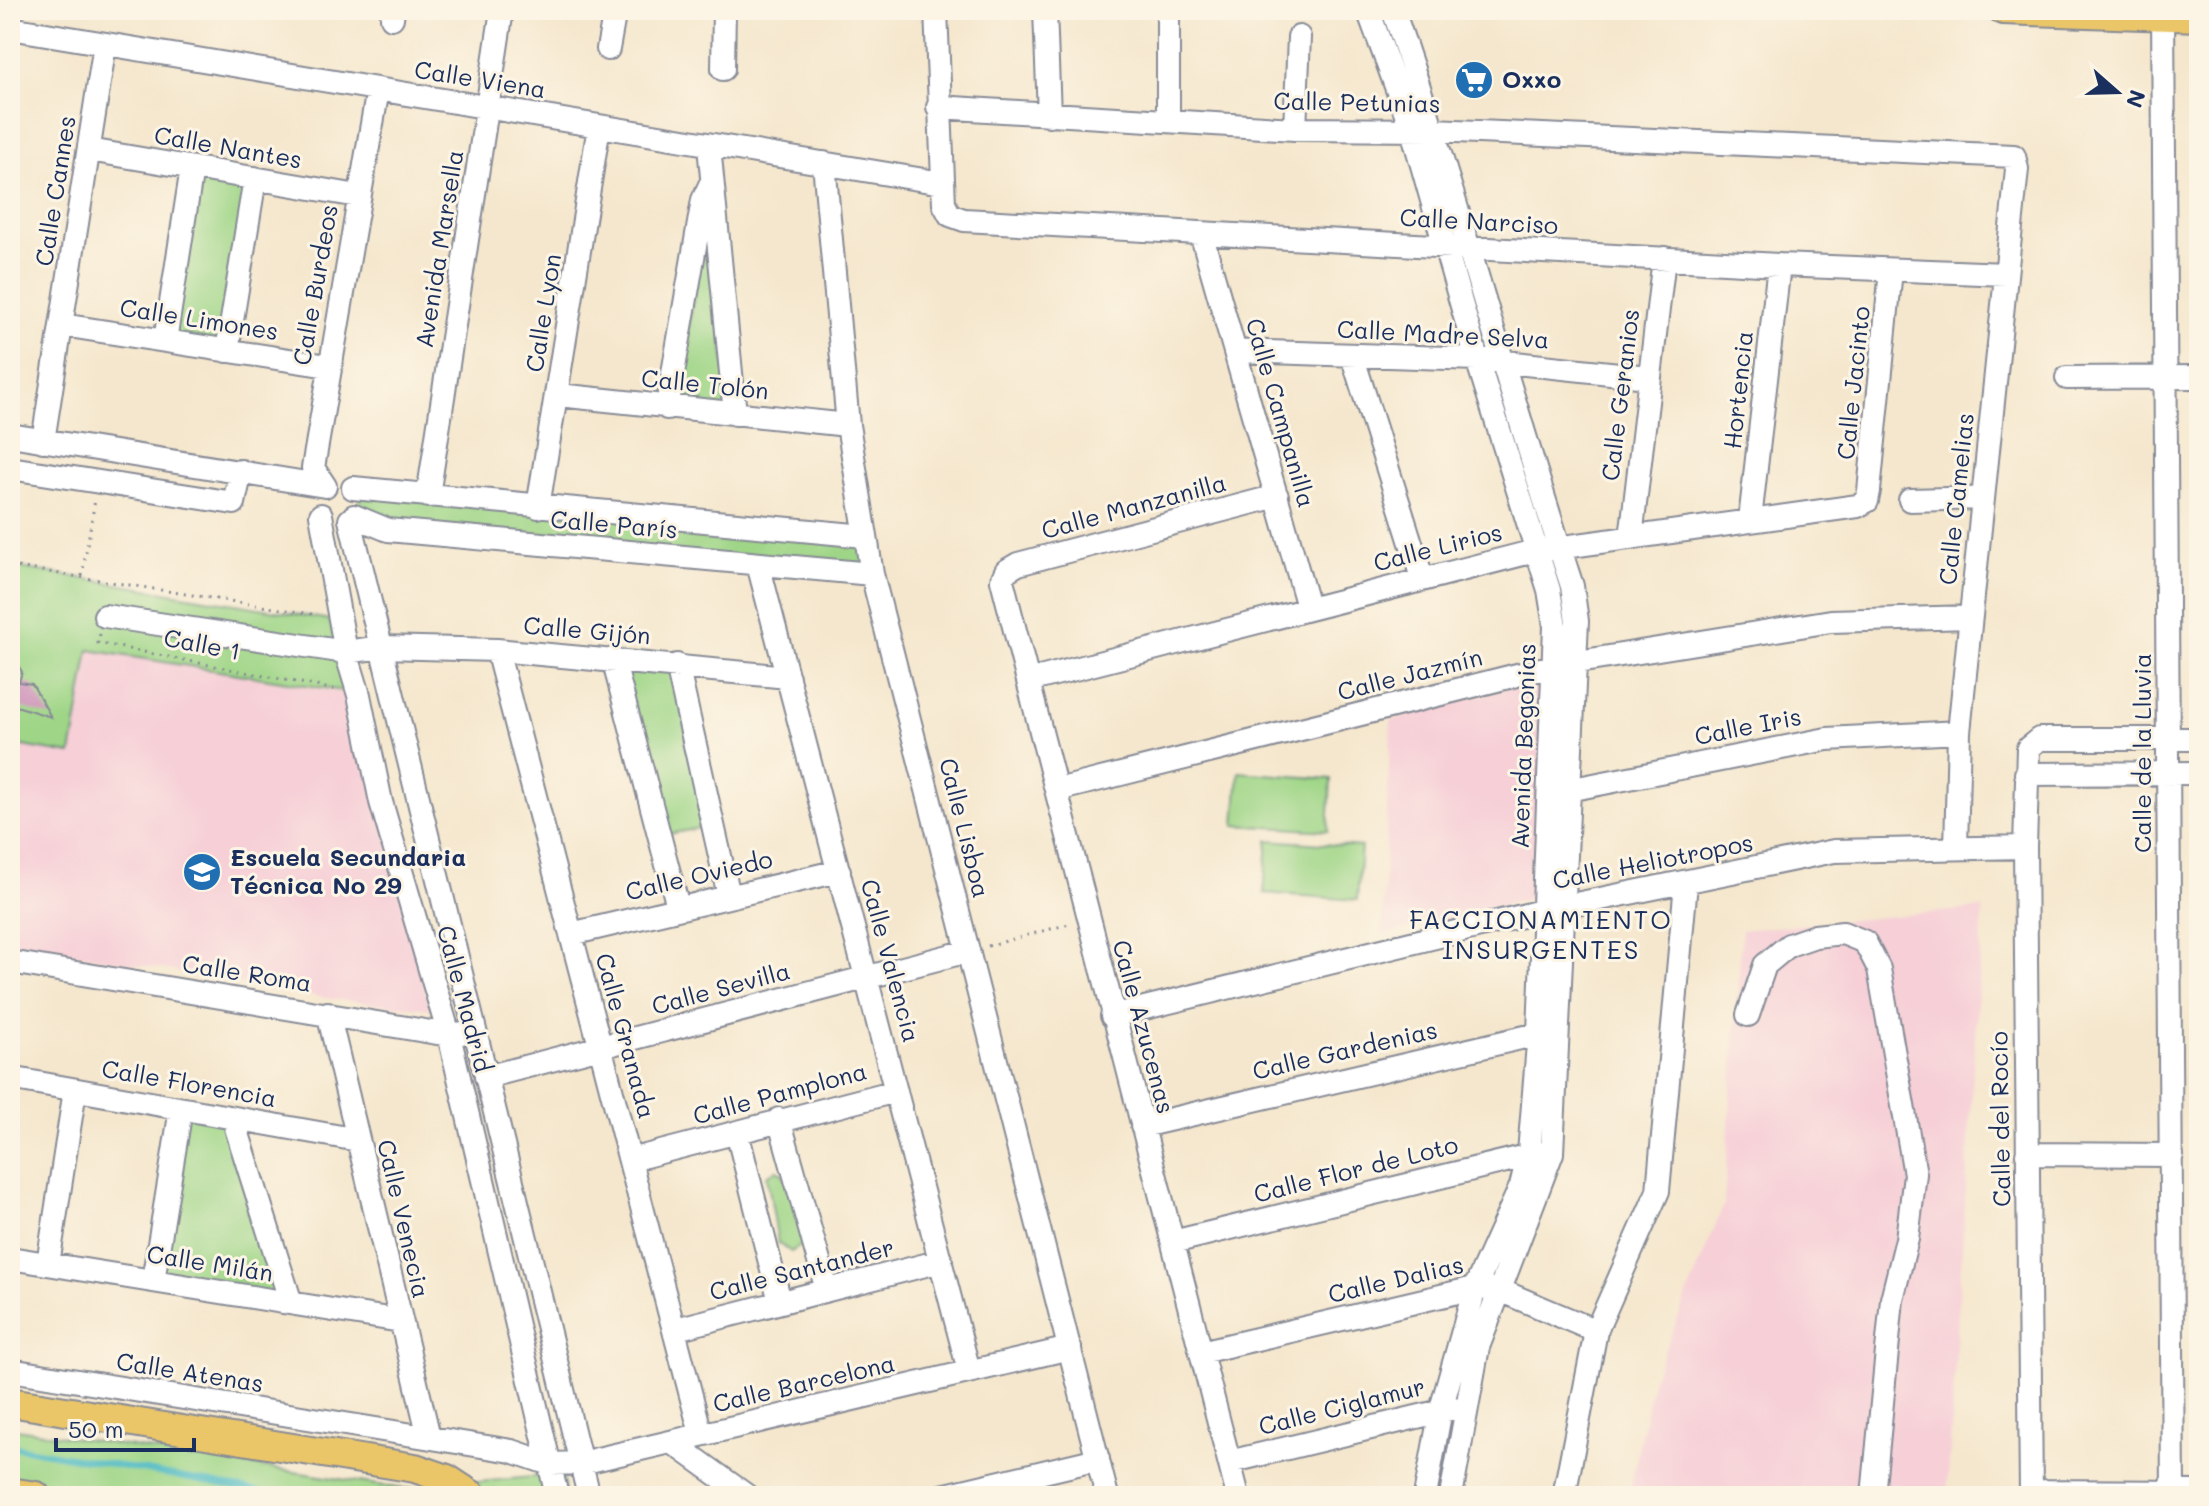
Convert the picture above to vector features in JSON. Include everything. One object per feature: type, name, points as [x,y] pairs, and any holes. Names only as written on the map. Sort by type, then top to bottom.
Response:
[{"type":"main road","points":[[2003,10],[2199,17]]},
{"type":"main road","points":[[10,1402],[415,1468],[447,1479],[473,1496]]},
{"type":"main road","points":[[10,1492],[36,1496]]},
{"type":"street","name":"Avenida Marsella","points":[[428,496],[502,10]]},
{"type":"street","points":[[608,49],[615,10]]},
{"type":"street","points":[[723,69],[724,10]]},
{"type":"street","points":[[936,10],[942,183]]},
{"type":"street","points":[[1045,10],[1049,115]]},
{"type":"street","name":"Avenida Begonias","points":[[1368,10],[1423,130]]},
{"type":"street","name":"Avenida Begonias","points":[[1393,10],[1455,247],[1477,359],[1551,602],[1555,626],[1553,666],[1565,907],[1550,1031],[1529,1153],[1486,1288],[1441,1409],[1425,1496]]},
{"type":"street","points":[[1168,13],[1168,121]]},
{"type":"street","name":"Calle de la Lluvia","points":[[2163,14],[2168,378],[2173,1494]]},
{"type":"street","name":"Calle Viena","points":[[10,28],[942,183]]},
{"type":"street","points":[[1295,129],[1299,37]]},
{"type":"street","name":"Calle Cannes","points":[[43,441],[105,44]]},
{"type":"street","name":"Calle Burdeos","points":[[325,486],[313,468],[328,366],[378,89]]},
{"type":"street","name":"Calle Petunias","points":[[938,107],[1295,129],[1423,130],[2014,156]]},
{"type":"street","name":"Calle Lyon","points":[[538,507],[599,126]]},
{"type":"street","points":[[709,146],[735,414]]},
{"type":"street","name":"Calle Nantes","points":[[89,150],[358,196]]},
{"type":"street","name":"Calle Camelias","points":[[1956,848],[1959,732],[2017,169],[2014,156]]},
{"type":"street","name":"Calle Lisboa","points":[[824,163],[848,425],[872,574],[1107,1496]]},
{"type":"street","points":[[165,341],[192,168]]},
{"type":"street","points":[[227,351],[255,178]]},
{"type":"street","points":[[667,408],[703,200],[713,181]]},
{"type":"street","name":"Calle Narciso","points":[[942,183],[944,204],[950,215],[964,220],[1779,265],[2006,274]]},
{"type":"street","name":"Calle Campanilla","points":[[1201,233],[1308,607]]},
{"type":"street","name":"Avenida Begonias","points":[[1451,1496],[1486,1288],[1552,1153],[1550,1031],[1542,911],[1577,662],[1575,609],[1559,547],[1501,361],[1455,247]]},
{"type":"street","name":"Calle Geranios","points":[[1631,538],[1664,258]]},
{"type":"street","name":"Hortencia","points":[[1750,520],[1779,265]]},
{"type":"street","name":"Calle Jacinto","points":[[1867,501],[1891,270]]},
{"type":"street","name":"Calle Limones","points":[[62,325],[328,366]]},
{"type":"street","name":"Calle Madre Selva","points":[[1235,351],[1477,359],[1648,377]]},
{"type":"street","points":[[1352,355],[1422,578]]},
{"type":"street","points":[[2067,378],[2199,377]]},
{"type":"street","name":"Calle Tolón","points":[[558,395],[848,425]]},
{"type":"street","points":[[10,435],[325,486],[339,482],[353,488],[359,506],[352,518],[340,524],[321,515],[317,500],[325,486]]},
{"type":"street","points":[[10,468],[234,503],[241,471]]},
{"type":"street","name":"Calle París","points":[[353,488],[865,536]]},
{"type":"street","name":"Calle Manzanilla","points":[[1006,571],[1018,564],[1277,496]]},
{"type":"street","points":[[1910,500],[1983,498]]},
{"type":"street","name":"Calle Lirios","points":[[1028,681],[1535,551],[1858,506],[1867,501]]},
{"type":"street","name":"Calle Madrid","points":[[321,515],[346,652],[359,695],[381,802],[449,1035],[557,1496]]},
{"type":"street","name":"Calle París","points":[[352,518],[388,530],[872,574]]},
{"type":"street","name":"Calle Madrid","points":[[352,518],[589,1496]]},
{"type":"street","name":"Calle Valencia","points":[[758,564],[969,1371]]},
{"type":"street","name":"Calle Azucenas","points":[[1006,571],[1004,591],[1238,1496]]},
{"type":"street","name":"Calle Gijón","points":[[105,616],[346,652],[382,647],[497,650],[788,677]]},
{"type":"street","name":"Calle Jazmín","points":[[1057,790],[1553,666],[1831,621],[1971,617]]},
{"type":"street","name":"Calle Granada","points":[[497,650],[701,1434]]},
{"type":"street","points":[[613,659],[678,907]]},
{"type":"street","points":[[677,665],[729,896]]},
{"type":"street","name":"Calle Iris","points":[[1559,791],[1827,739],[1959,732]]},
{"type":"street","name":"Calle del Rocío","points":[[2031,1494],[2025,847],[2026,774],[2031,743],[2039,739],[2169,739]]},
{"type":"street","points":[[2169,739],[2199,739]]},
{"type":"street","points":[[2026,774],[2199,773]]},
{"type":"street","name":"Calle Heliotropos","points":[[1112,1016],[1542,911],[1834,851],[2025,847]]},
{"type":"street","name":"Calle Oviedo","points":[[571,934],[839,871]]},
{"type":"street","points":[[1564,1496],[1596,1331],[1658,1191],[1686,883]]},
{"type":"street","points":[[1748,1015],[1765,965],[1789,945],[1843,933],[1865,942],[1879,969],[1915,1174],[1907,1239],[1892,1299],[1873,1496]]},
{"type":"street","name":"Calle Sevilla","points":[[486,1077],[968,951]]},
{"type":"street","name":"Calle Roma","points":[[10,962],[449,1035],[475,1032]]},
{"type":"street","name":"Calle Venecia","points":[[328,1013],[429,1437]]},
{"type":"street","name":"Calle Gardenias","points":[[1142,1126],[1550,1031]]},
{"type":"street","name":"Calle Florencia","points":[[10,1078],[358,1140]]},
{"type":"street","points":[[48,1264],[75,1090]]},
{"type":"street","name":"Calle Pamplona","points":[[630,1160],[896,1091]]},
{"type":"street","points":[[153,1281],[181,1109]]},
{"type":"street","points":[[233,1118],[291,1303]]},
{"type":"street","points":[[779,1119],[827,1290]]},
{"type":"street","points":[[737,1132],[780,1302]]},
{"type":"street","name":"Calle Flor de Loto","points":[[1173,1242],[1529,1153],[1552,1153]]},
{"type":"street","points":[[2027,1154],[2172,1155]]},
{"type":"street","name":"Calle Milán","points":[[10,1258],[401,1321]]},
{"type":"street","name":"Calle Santander","points":[[676,1329],[941,1261]]},
{"type":"street","name":"Calle Dalias","points":[[1201,1352],[1486,1288],[1596,1331]]},
{"type":"street","name":"Calle Barcelona","points":[[550,1464],[581,1463],[1070,1348]]},
{"type":"street","name":"Calle Atenas","points":[[10,1370],[512,1451],[550,1464]]},
{"type":"street","name":"Calle Ciglamur","points":[[1229,1462],[1441,1409],[1467,1407]]},
{"type":"street","points":[[672,1442],[747,1496]]},
{"type":"street","points":[[942,1496],[999,1489],[1098,1459]]},
{"type":"street","points":[[2031,1494],[2199,1492]]},
{"type":"path","points":[[82,577],[99,481]]},
{"type":"path","points":[[10,566],[342,619]]},
{"type":"path","name":"Calle 1","points":[[113,583],[98,643],[359,695]]},
{"type":"path","points":[[968,951],[1088,919]]},
{"type":"shaded area","name":"Escuela Secundaria Técnica No 29","points":[[88,650],[350,694],[430,1009],[332,999],[10,942],[10,744],[71,753]]},
{"type":"shaded area","points":[[1543,679],[1536,897],[1382,935],[1391,720]]},
{"type":"shaded area","points":[[1983,908],[1947,1496],[1629,1496],[1652,1382],[1724,1204],[1742,930]]},
{"type":"green space","points":[[192,168],[255,178],[227,351],[165,341]]},
{"type":"green space","points":[[709,203],[729,408],[676,404]]},
{"type":"green space","points":[[358,496],[865,536],[872,574],[367,522]]},
{"type":"green space","points":[[10,566],[330,620],[349,692],[89,650],[71,754],[10,744]]},
{"type":"green space","points":[[614,661],[675,666],[704,827],[660,836]]},
{"type":"green space","points":[[1239,772],[1331,779],[1328,831],[1235,825]]},
{"type":"green space","points":[[1268,840],[1361,847],[1357,900],[1264,893]]},
{"type":"green space","points":[[181,1109],[233,1118],[291,1303],[153,1281]]},
{"type":"green space","points":[[777,1170],[783,1174],[804,1235],[802,1245],[791,1252],[778,1243],[767,1176]]},
{"type":"green space","points":[[10,1428],[404,1489],[564,1474],[565,1496],[18,1496],[10,1495]]},
{"type":"building","points":[[10,652],[22,672],[19,682],[32,684],[51,717],[10,704]]},
{"type":"waterway","points":[[10,1446],[283,1496]]},
{"type":"place","name":"Oxxo","points":[[1474,80]]},
{"type":"place","name":"Escuela Secundaria Técnica No 29","points":[[202,872]]},
{"type":"district","name":"FACCIONAMIENTO INSURGENTES","points":[[1541,935]]}]
